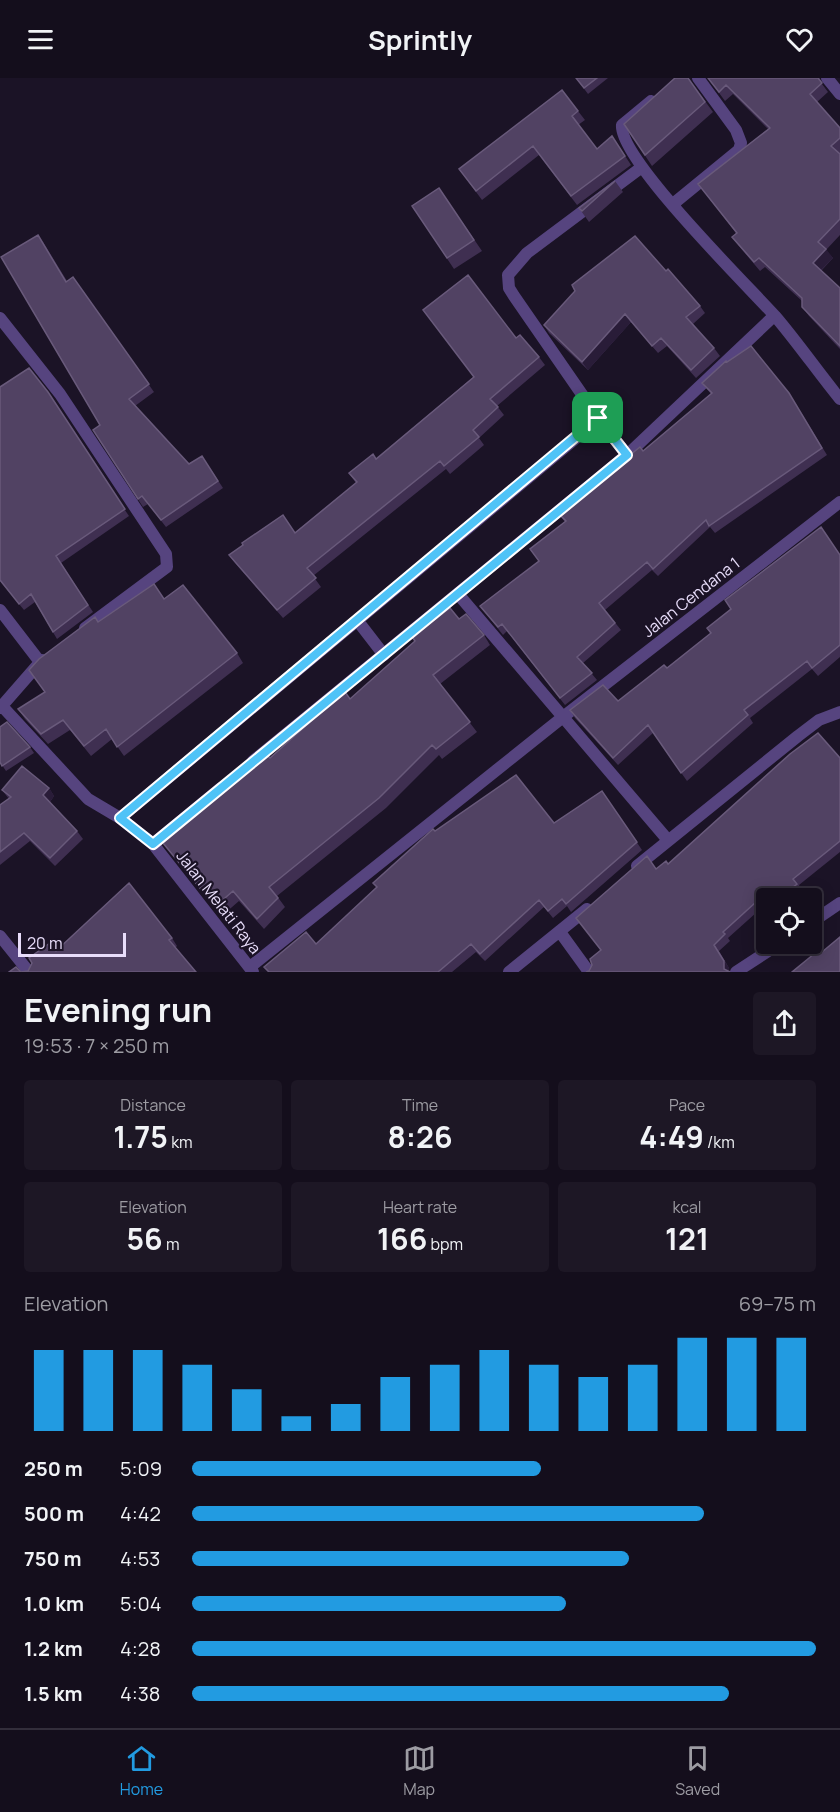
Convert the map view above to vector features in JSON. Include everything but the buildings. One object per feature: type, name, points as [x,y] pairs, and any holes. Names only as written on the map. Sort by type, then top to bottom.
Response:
[{"type":"street","points":[[673,204],[739,150],[741,143],[736,130],[698,78]]},
{"type":"street","points":[[827,78],[840,94]]},
{"type":"street","points":[[663,92],[622,125],[621,134],[642,167],[774,316],[840,399]]},
{"type":"street","points":[[627,455],[598,418],[514,296],[509,288],[508,275],[527,253],[642,167]]},
{"type":"street","points":[[245,768],[627,455],[774,316]]},
{"type":"street","points":[[0,318],[60,394],[166,554],[166,567],[76,635]]},
{"type":"street","points":[[120,818],[598,418]]},
{"type":"street","name":"Jalan Cendana 1","points":[[252,969],[563,717],[840,502]]},
{"type":"street","points":[[458,594],[667,840]]},
{"type":"street","points":[[0,610],[44,659],[1,707]]},
{"type":"street","points":[[357,620],[384,655]]},
{"type":"street","name":"Jalan Melati Raya","points":[[1,707],[88,799],[120,818],[153,844],[252,969]]},
{"type":"street","points":[[622,878],[819,720],[840,712]]},
{"type":"street","points":[[153,844],[227,783]]},
{"type":"street","points":[[509,972],[596,901]]},
{"type":"street","points":[[822,915],[840,903]]},
{"type":"street","points":[[560,932],[589,972]]},
{"type":"street","points":[[2,942],[29,972]]},
{"type":"street","points":[[736,972],[764,954]]},
{"type":"route","points":[[598,418],[627,455],[153,844],[120,818],[432,558],[598,418]]}]
